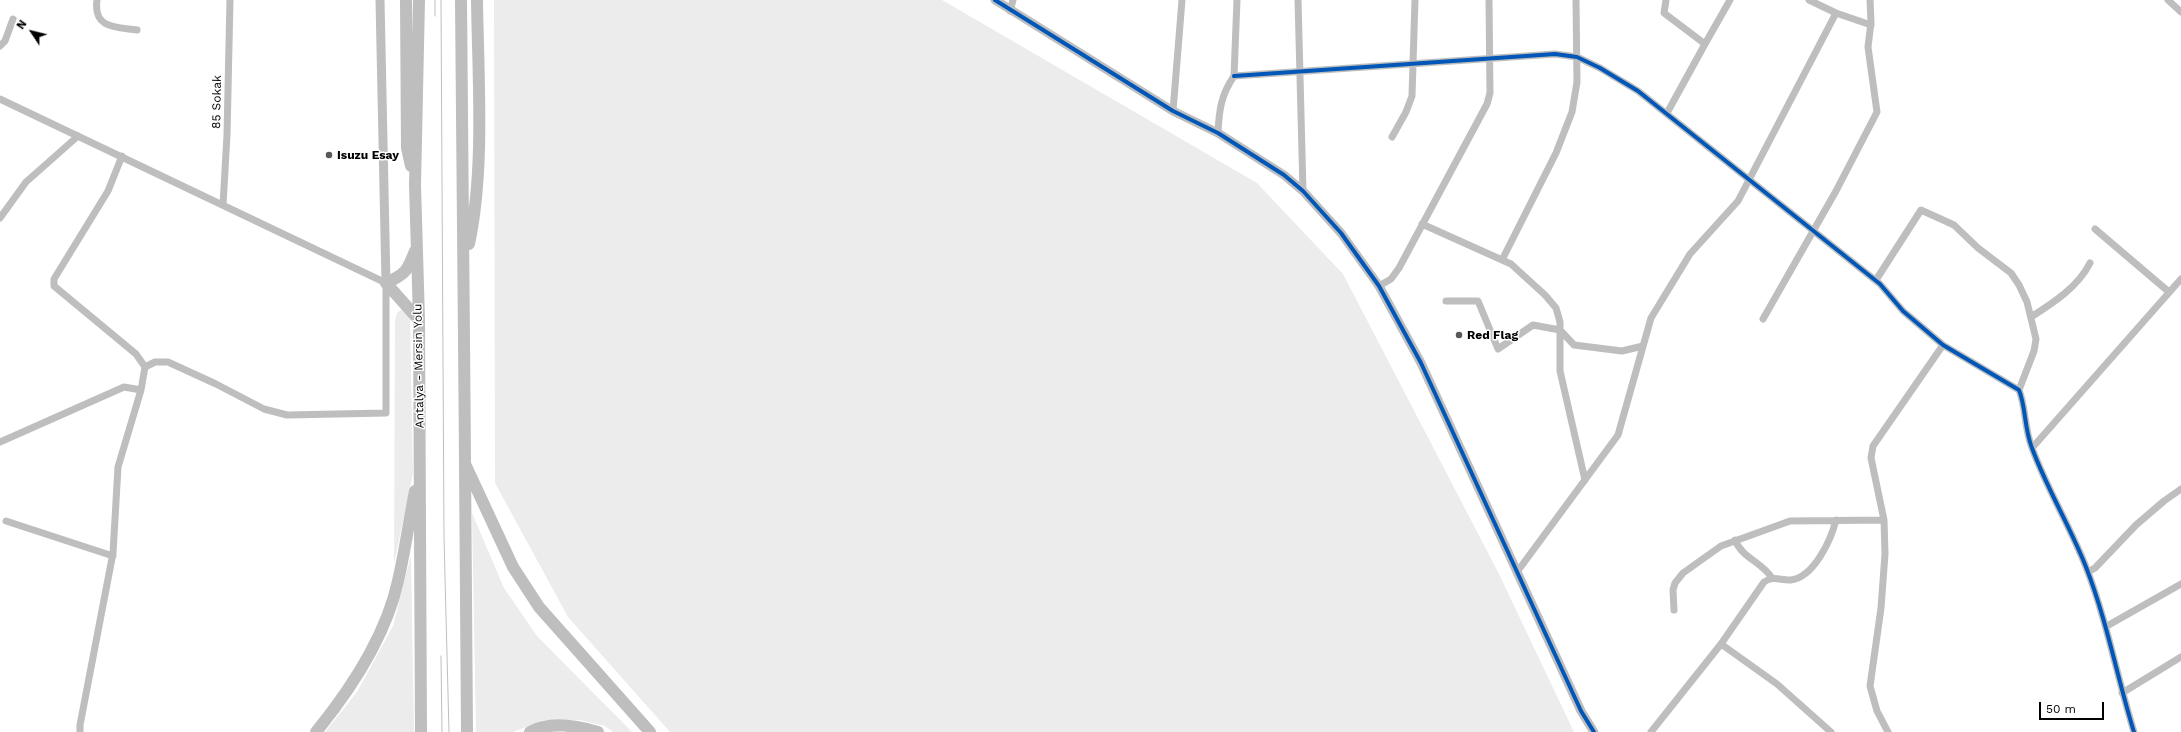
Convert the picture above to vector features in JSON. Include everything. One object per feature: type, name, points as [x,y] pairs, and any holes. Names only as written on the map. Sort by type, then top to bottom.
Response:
[{"type":"highway","points":[[406,0],[407,148],[416,185]]},
{"type":"highway","name":"Antalya - Mersin Yolu","points":[[419,0],[416,247],[419,320],[422,732]]},
{"type":"highway","points":[[461,0],[465,265],[464,460],[467,732]]},
{"type":"highway","points":[[465,265],[476,215],[479,122],[477,0]]},
{"type":"highway","points":[[416,247],[408,268],[401,277],[386,283],[419,320]]},
{"type":"highway","points":[[316,732],[357,674],[374,644],[391,604],[398,582],[420,460]]},
{"type":"highway","points":[[464,460],[513,567],[539,607],[650,732]]},
{"type":"highway","points":[[530,732],[546,727],[567,725],[598,732]]},
{"type":"street","points":[[97,0],[96,10],[98,18],[114,27],[137,30]]},
{"type":"street","name":"85 Sokak","points":[[223,205],[227,135],[230,0]]},
{"type":"street","points":[[145,367],[155,362],[168,362],[216,384],[264,409],[287,415],[386,413],[386,283],[380,0]]},
{"type":"street","points":[[995,0],[1010,11],[1173,111],[1218,133],[1284,175],[1303,191],[1341,233],[1379,286],[1421,363],[1581,711],[1594,732]]},
{"type":"street","points":[[1010,11],[1013,0]]},
{"type":"street","points":[[1173,111],[1182,0]]},
{"type":"street","points":[[1218,133],[1219,108],[1228,85],[1234,76],[1237,0]]},
{"type":"street","points":[[1298,0],[1303,191]]},
{"type":"street","points":[[1392,137],[1406,112],[1412,96],[1415,0]]},
{"type":"street","points":[[1379,286],[1391,279],[1399,268],[1487,104],[1490,93],[1488,60],[1489,0]]},
{"type":"street","points":[[1502,260],[1556,153],[1572,112],[1577,82],[1576,0]]},
{"type":"street","points":[[1666,0],[1664,13],[1705,44]]},
{"type":"street","points":[[1667,113],[1730,0]]},
{"type":"street","points":[[1809,0],[1836,13],[1871,25]]},
{"type":"street","points":[[1763,319],[1815,230],[1877,112],[1868,47],[1871,25],[1870,0]]},
{"type":"street","points":[[2168,0],[2181,12]]},
{"type":"street","points":[[1517,572],[1618,435],[1651,318],[1690,254],[1738,201],[1836,13]]},
{"type":"street","points":[[0,46],[6,41],[13,19]]},
{"type":"street","points":[[1234,76],[1300,73],[1555,54],[1577,57],[1600,68],[1638,91],[1815,230],[1876,280],[1902,310],[1943,345],[2019,390],[2023,399],[2024,422],[2032,448],[2088,572],[2107,626],[2122,693],[2134,732]]},
{"type":"street","points":[[0,99],[386,283]]},
{"type":"street","points":[[0,218],[26,182],[78,136]]},
{"type":"street","points":[[80,732],[80,725],[113,556],[118,467],[141,390],[145,367],[136,354],[54,286],[54,279],[108,191],[122,156]]},
{"type":"street","points":[[1876,280],[1921,210],[1954,225],[1978,248],[2011,273],[2019,285],[2031,317],[2036,339],[2034,351],[2019,390]]},
{"type":"street","points":[[1422,224],[1511,264],[1545,295],[1556,308],[1560,322],[1560,370],[1585,480]]},
{"type":"street","points":[[2095,229],[2169,292]]},
{"type":"street","points":[[2031,317],[2068,291],[2085,273],[2090,263]]},
{"type":"street","points":[[2032,448],[2181,279]]},
{"type":"street","points":[[1446,301],[1478,301],[1498,349],[1533,325],[1560,330],[1574,345],[1622,351],[1643,346]]},
{"type":"street","points":[[1888,732],[1878,711],[1870,686],[1881,608],[1885,554],[1884,520],[1871,458],[1873,446],[1943,345]]},
{"type":"street","points":[[0,442],[124,387],[141,390]]},
{"type":"street","points":[[2088,572],[2095,568],[2149,512],[2181,489]]},
{"type":"street","points":[[1651,732],[1720,644],[1764,582],[1772,578],[1792,580],[1808,573],[1832,534],[1836,520]]},
{"type":"street","points":[[1674,610],[1673,590],[1675,583],[1683,573],[1706,555],[1735,540],[1790,521],[1884,520]]},
{"type":"street","points":[[6,521],[113,556]]},
{"type":"street","points":[[1735,540],[1742,552],[1769,572],[1772,578]]},
{"type":"street","points":[[2107,626],[2181,584]]},
{"type":"street","points":[[1720,644],[1776,684],[1831,732]]},
{"type":"street","points":[[2122,693],[2181,657]]},
{"type":"shaded area","points":[[494,0],[942,0],[1257,183],[1343,274],[1499,574],[1574,732],[670,732],[568,617],[495,483]]},
{"type":"shaded area","points":[[402,309],[408,312],[410,319],[413,474],[394,564],[395,321],[397,313]]},
{"type":"shaded area","points":[[472,513],[504,588],[537,636],[632,732],[613,732],[605,726],[580,720],[544,720],[513,732],[476,732]]},
{"type":"shaded area","points":[[411,555],[414,732],[325,732],[357,692],[393,626]]},
{"type":"tram line","points":[[435,0],[435,16]]},
{"type":"tram line","points":[[441,0],[444,537],[449,732]]},
{"type":"tram line","points":[[441,656],[442,732]]},
{"type":"cycle path","points":[[995,0],[1173,111],[1218,133],[1284,175],[1303,191],[1341,233],[1379,286],[1421,363],[1581,711],[1594,732]]},
{"type":"cycle path","points":[[1234,76],[1555,54],[1577,57],[1600,68],[1638,91],[1880,284],[1903,311],[1943,345],[2019,390],[2032,448],[2080,552],[2093,587],[2106,628],[2134,732]]},
{"type":"place","name":"Isuzu Esay","points":[[329,155]]},
{"type":"place","name":"Red Flag","points":[[1459,335]]}]
